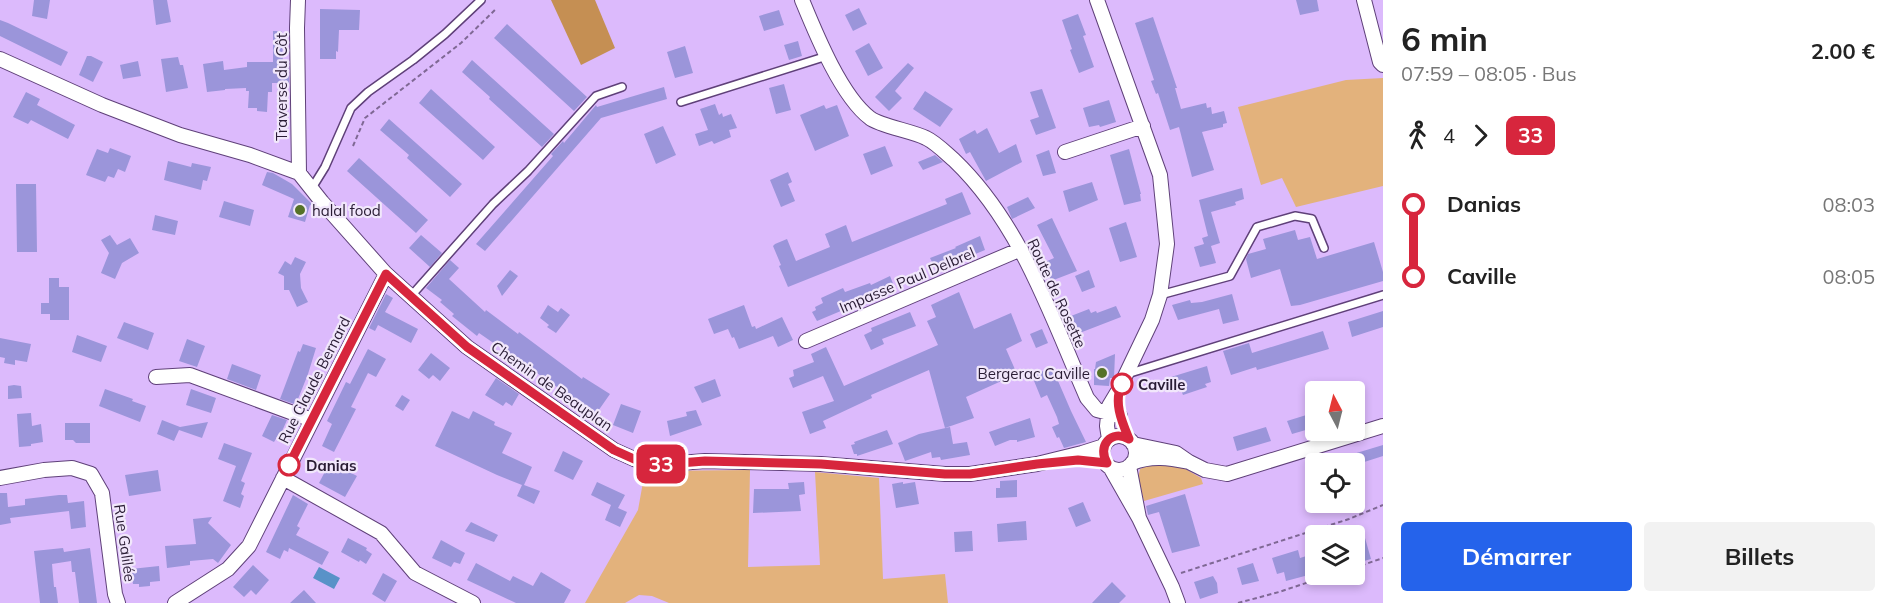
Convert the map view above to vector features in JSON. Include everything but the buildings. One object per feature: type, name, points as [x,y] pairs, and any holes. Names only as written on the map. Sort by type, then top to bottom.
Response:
[{"type":"street","name":"Traverse du Côt","points":[[298,0],[299,173]]},
{"type":"street","name":"Route de Rosette","points":[[802,0],[846,92],[870,119],[927,138],[954,160],[983,192],[1021,249],[1087,398],[1097,410],[1114,415]]},
{"type":"street","points":[[1097,0],[1160,175],[1167,244],[1160,295],[1152,320],[1110,406],[1136,448],[1136,456],[1131,465],[1139,518]]},
{"type":"street","points":[[1364,0],[1380,62],[1383,65]]},
{"type":"street","points":[[0,59],[102,105],[180,135],[250,155],[299,173]]},
{"type":"street","points":[[1065,152],[1143,126]]},
{"type":"street","name":"Chemin de Beauplan","points":[[299,173],[386,274],[467,347],[614,450],[634,459],[654,465],[705,461],[821,464],[945,474],[970,474],[1078,460],[1108,465]]},
{"type":"street","name":"Impasse Paul Delbrel","points":[[806,341],[1021,249]]},
{"type":"street","name":"Rue Claude Bernard","points":[[175,603],[228,569],[249,546],[386,274]]},
{"type":"street","points":[[156,377],[190,375],[312,420]]},
{"type":"street","points":[[1114,415],[1107,426],[1107,442],[1102,454],[1139,518],[1178,603]]},
{"type":"street","points":[[1107,442],[1116,436],[1125,437],[1131,442],[1176,453],[1205,470],[1227,474],[1383,426]]},
{"type":"street","name":"Chemin de Beauplan","points":[[1037,464],[1082,453],[1107,442]]},
{"type":"street","points":[[1108,465],[1118,470],[1143,459],[1164,457],[1189,462]]},
{"type":"street","name":"Rue Galilée","points":[[0,478],[44,470],[72,468],[91,474],[102,494],[118,603]]},
{"type":"street","points":[[283,478],[381,533],[415,573],[473,603]]},
{"type":"lane","points":[[311,189],[325,167],[351,108],[368,92],[445,34],[481,0]]},
{"type":"lane","points":[[681,102],[828,56]]},
{"type":"lane","points":[[411,296],[596,96],[622,87]]},
{"type":"lane","points":[[1160,295],[1230,276],[1257,227],[1294,216],[1312,219],[1324,248]]},
{"type":"lane","points":[[1126,374],[1383,295]]},
{"type":"path","points":[[353,146],[365,118],[461,43],[497,8]]},
{"type":"path","points":[[1168,577],[1348,519],[1383,505]]},
{"type":"path","points":[[1365,564],[1383,558]]},
{"type":"path","points":[[1238,603],[1305,583]]},
{"type":"shaded area","points":[[551,0],[595,0],[615,48],[581,65]]},
{"type":"shaded area","points":[[1383,78],[1383,186],[1296,207],[1282,178],[1261,185],[1238,107],[1346,80]]},
{"type":"shaded area","points":[[1152,464],[1177,464],[1201,478],[1203,484],[1144,501],[1138,478],[1140,469]]},
{"type":"shaded area","points":[[750,470],[748,567],[820,565],[815,472],[879,478],[883,579],[945,574],[948,603],[669,603],[652,596],[639,595],[625,603],[585,603],[638,510],[645,471]]},
{"type":"water","points":[[319,567],[340,578],[334,589],[313,578]]},
{"type":"bus line","name":"33","points":[[289,465],[386,274],[467,347],[614,450],[654,465],[705,461],[821,464],[879,470],[970,474],[1078,460],[1107,463],[1102,454],[1109,439],[1116,436],[1129,439],[1118,408],[1118,391],[1122,384]]},
{"type":"place","name":"halal food","points":[[300,210]]},
{"type":"place","name":"Bergerac Caville","points":[[1102,373]]},
{"type":"place","name":"Caville","points":[[1122,384]]},
{"type":"place","name":"Danias","points":[[289,465]]}]
